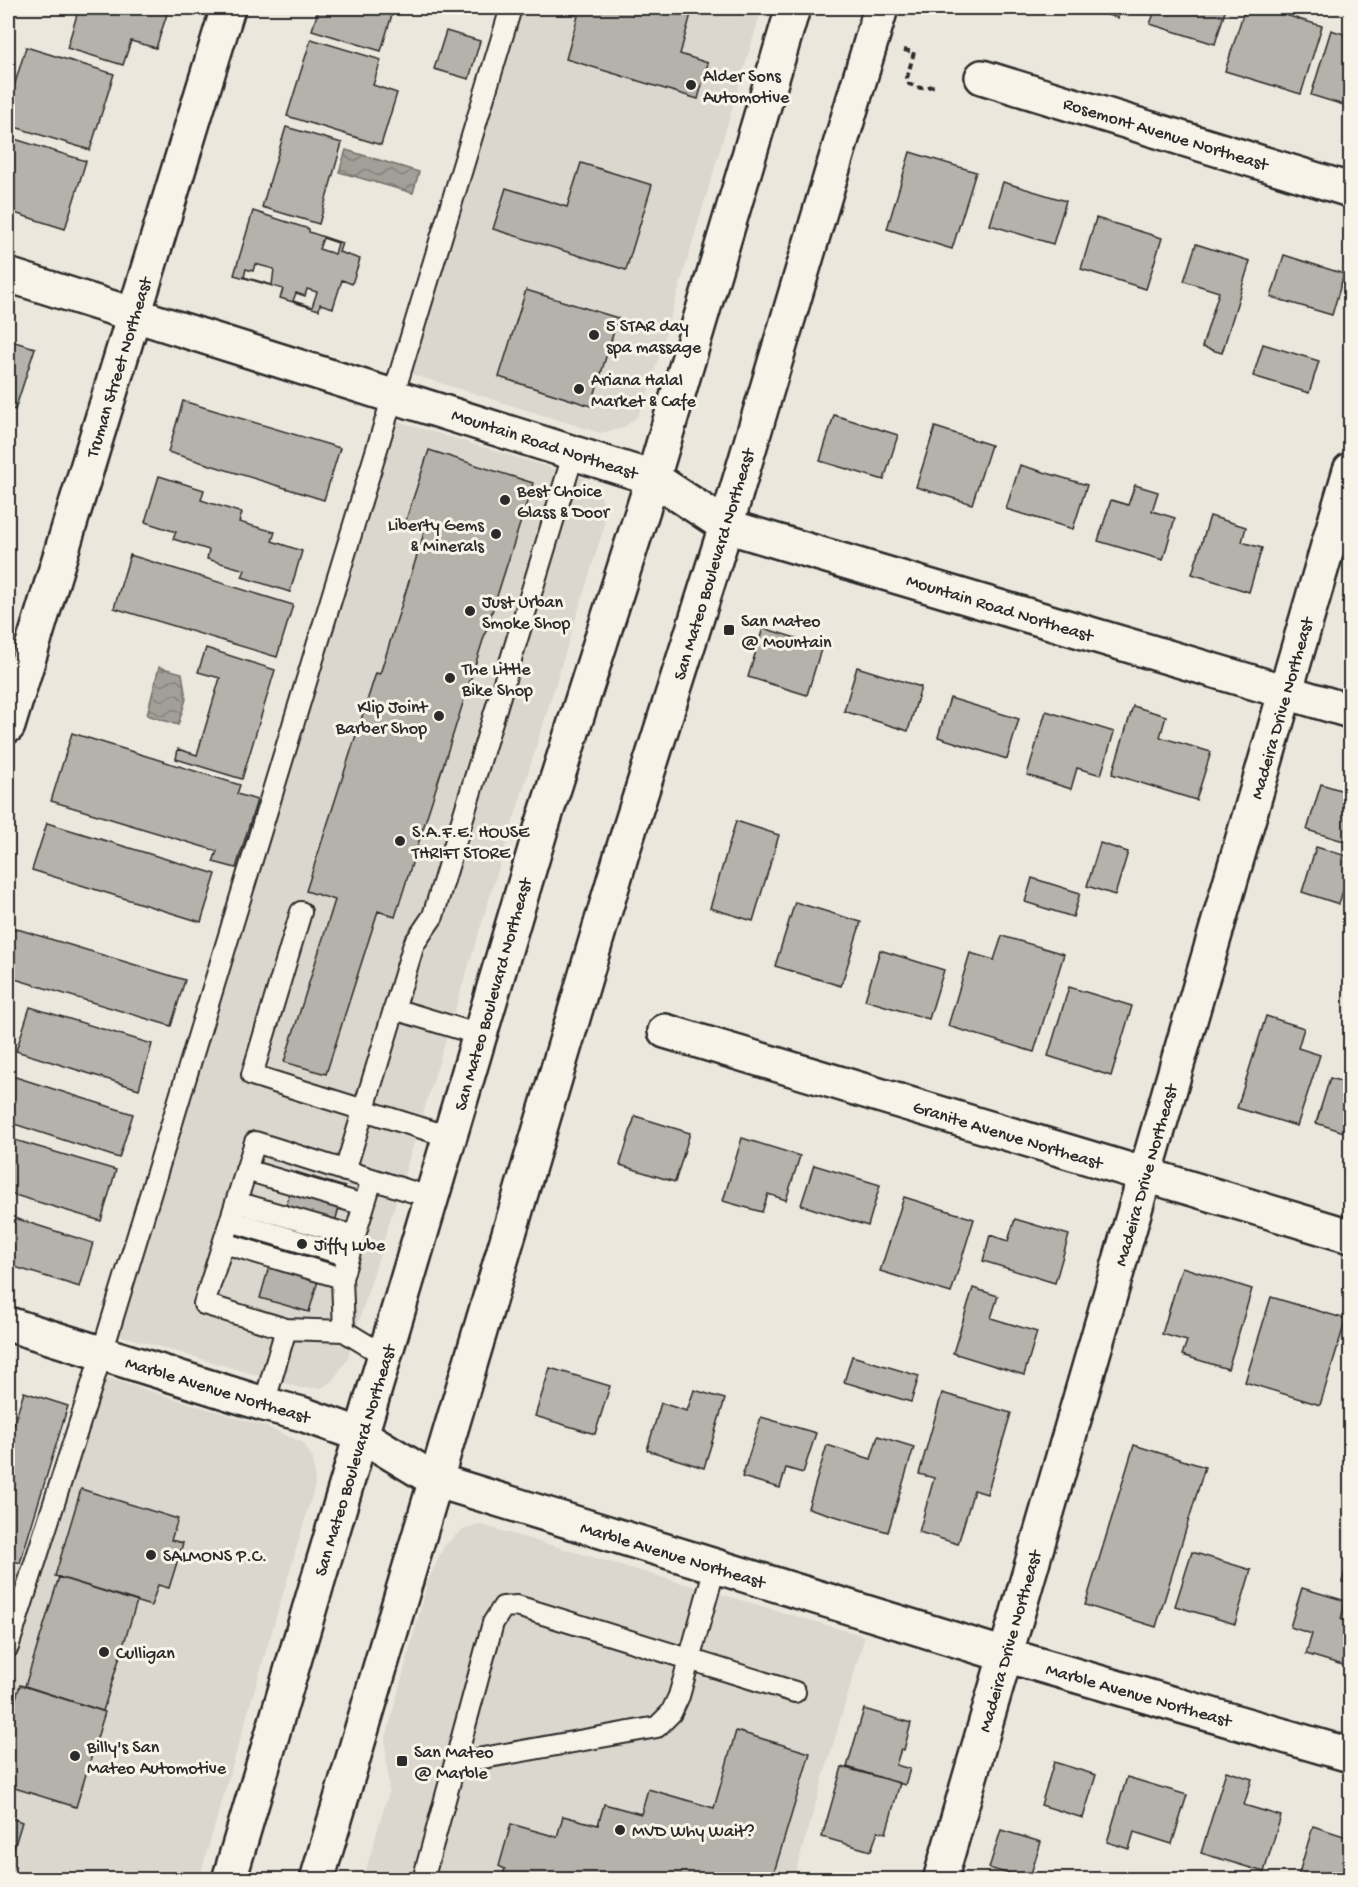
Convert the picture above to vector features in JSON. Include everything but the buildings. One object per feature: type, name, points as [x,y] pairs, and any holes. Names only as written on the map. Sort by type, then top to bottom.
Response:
[{"type":"street","name":"Truman Street Northeast","points":[[8,726],[228,8]]},
{"type":"street","name":"San Mateo Boulevard Northeast","points":[[229,1880],[541,829],[653,478],[793,8]]},
{"type":"street","name":"San Mateo Boulevard Northeast","points":[[317,1880],[622,853],[726,526],[881,8]]},
{"type":"street","name":"Rosemont Avenue Northeast","points":[[982,77],[1350,189]]},
{"type":"street","name":"Mountain Road Northeast","points":[[8,274],[653,478],[726,526],[1350,711]]},
{"type":"street","name":"Madeira Drive Northeast","points":[[940,1880],[1350,470]]},
{"type":"street","name":"Granite Avenue Northeast","points":[[665,1032],[1350,1236]]},
{"type":"street","name":"Marble Avenue Northeast","points":[[8,1324],[302,1414],[361,1435],[435,1480],[1005,1655],[1350,1755]]},
{"type":"lane","points":[[8,1647],[102,1353],[511,8]]},
{"type":"lane","points":[[345,1171],[414,944],[433,916],[574,452]]},
{"type":"lane","points":[[301,912],[252,1076],[450,1137]]},
{"type":"lane","points":[[394,1009],[480,1035]]},
{"type":"lane","points":[[385,1356],[344,1331],[286,1329],[204,1304],[255,1142],[432,1198]]},
{"type":"lane","points":[[246,1170],[364,1205]]},
{"type":"lane","points":[[344,1331],[342,1278],[372,1179]]},
{"type":"lane","points":[[236,1202],[354,1236]]},
{"type":"lane","points":[[230,1221],[349,1256]]},
{"type":"lane","points":[[224,1243],[342,1278]]},
{"type":"lane","points":[[264,1404],[286,1329]]},
{"type":"lane","points":[[455,1763],[657,1727],[672,1713],[679,1696],[715,1567]]},
{"type":"lane","points":[[423,1880],[493,1623],[502,1607],[517,1606],[795,1692]]},
{"type":"path","points":[[904,50],[914,52],[907,78],[909,84],[921,88],[934,86]]},
{"type":"shaded area","points":[[502,8],[762,8],[647,396],[637,417],[623,428],[600,433],[392,368]]},
{"type":"shaded area","points":[[378,415],[584,478],[599,492],[605,508],[604,527],[347,1360],[332,1381],[322,1388],[301,1388],[102,1330]]},
{"type":"shaded area","points":[[88,1372],[267,1427],[302,1442],[313,1459],[315,1485],[199,1879],[8,1879],[8,1562],[27,1567]]},
{"type":"shaded area","points":[[478,1524],[865,1636],[794,1877],[801,1879],[363,1880],[389,1791],[385,1741],[428,1581],[444,1546],[461,1531]]},
{"type":"water","points":[[346,150],[419,172],[413,193],[339,172]]},
{"type":"water","points":[[159,667],[182,673],[186,699],[178,725],[147,715]]},
{"type":"place","name":"Alder Sons Automotive","points":[[691,85]]},
{"type":"place","name":"5 STAR day spa massage","points":[[594,335]]},
{"type":"place","name":"Ariana Halal Market & Cafe","points":[[579,389]]},
{"type":"place","name":"Best Choice Glass & Door","points":[[505,500]]},
{"type":"place","name":"Liberty Gems & Minerals","points":[[496,534]]},
{"type":"place","name":"Just Urban Smoke Shop","points":[[470,611]]},
{"type":"place","name":"San Mateo @ Mountain","points":[[729,630]]},
{"type":"place","name":"The Little Bike Shop","points":[[450,678]]},
{"type":"place","name":"Klip Joint Barber Shop","points":[[439,716]]},
{"type":"place","name":"S.A.F.E. HOUSE THRIFT STORE","points":[[400,841]]},
{"type":"place","name":"Jiffy Lube","points":[[302,1244]]},
{"type":"place","name":"SALMONS P.C.","points":[[151,1555]]},
{"type":"place","name":"Culligan","points":[[104,1652]]},
{"type":"place","name":"Billy's San Mateo Automotive","points":[[75,1756]]},
{"type":"place","name":"San Mateo @ Marble","points":[[402,1761]]},
{"type":"place","name":"MVD Why Wait?","points":[[620,1830]]}]
